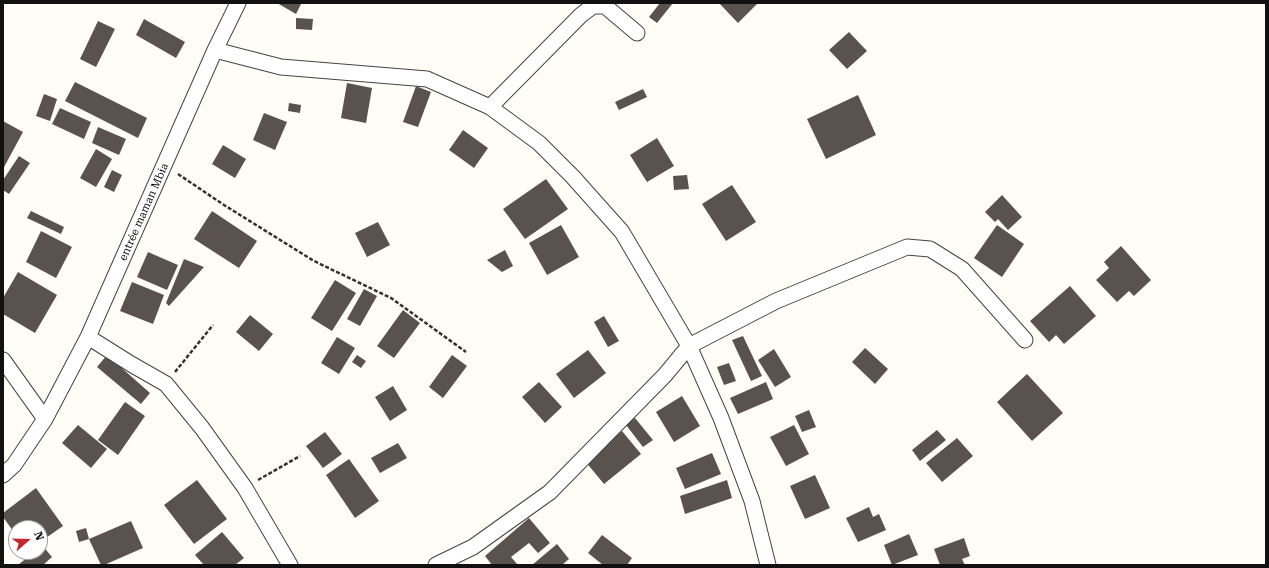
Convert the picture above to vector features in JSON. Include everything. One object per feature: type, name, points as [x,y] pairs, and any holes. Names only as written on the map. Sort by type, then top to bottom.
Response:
[{"type":"street","name":"entrée maman Mbia","points":[[3,476],[14,465],[45,419],[88,336],[215,50],[238,3]]},
{"type":"street","points":[[490,107],[581,15],[593,6],[605,6],[637,33]]},
{"type":"street","points":[[215,50],[281,67],[427,79],[490,107],[539,142],[573,177],[622,232],[689,346],[721,418],[752,501],[768,565]]},
{"type":"street","points":[[436,565],[472,548],[550,492],[665,375],[689,346],[776,301],[907,247],[930,249],[962,269],[1025,340]]},
{"type":"street","points":[[88,336],[131,364],[166,384],[202,428],[245,488],[290,565]]},
{"type":"street","points":[[3,360],[45,419]]},
{"type":"path","points":[[165,165],[314,261],[391,298],[466,352]]},
{"type":"path","points":[[166,384],[213,325]]},
{"type":"path","points":[[245,488],[300,456]]},
{"type":"building","points":[[277,3],[299,3],[301,4],[296,14]]},
{"type":"building","points":[[660,3],[673,3],[657,23],[649,17]]},
{"type":"building","points":[[719,3],[755,3],[757,4],[738,23]]},
{"type":"building","points":[[296,18],[313,19],[312,30],[296,29]]},
{"type":"building","points":[[144,19],[185,42],[176,58],[136,35]]},
{"type":"building","points":[[98,21],[115,29],[96,67],[80,59]]},
{"type":"building","points":[[849,32],[867,51],[847,69],[829,50]]},
{"type":"building","points":[[75,82],[147,118],[138,138],[65,101]]},
{"type":"building","points":[[347,83],[372,88],[366,123],[341,118]]},
{"type":"building","points":[[416,86],[431,92],[418,127],[403,122]]},
{"type":"building","points":[[643,89],[647,97],[619,110],[615,102]]},
{"type":"building","points":[[44,94],[57,99],[50,121],[36,116]]},
{"type":"building","points":[[858,95],[876,135],[826,159],[807,119]]},
{"type":"building","points":[[289,103],[301,105],[300,113],[288,111]]},
{"type":"building","points":[[60,108],[91,122],[84,139],[52,124]]},
{"type":"building","points":[[264,113],[287,122],[275,150],[253,140]]},
{"type":"building","points":[[3,121],[23,132],[3,169]]},
{"type":"building","points":[[98,127],[126,139],[119,155],[92,143]]},
{"type":"building","points":[[463,130],[488,148],[474,168],[449,150]]},
{"type":"building","points":[[657,138],[674,166],[647,182],[630,155]]},
{"type":"building","points":[[223,145],[246,159],[235,178],[212,164]]},
{"type":"building","points":[[96,149],[112,159],[96,187],[80,178]]},
{"type":"building","points":[[19,156],[30,163],[9,194],[3,190],[3,180]]},
{"type":"building","points":[[112,170],[122,175],[114,192],[104,187]]},
{"type":"building","points":[[687,175],[689,189],[674,190],[673,176]]},
{"type":"building","points":[[546,179],[568,209],[525,239],[503,209]]},
{"type":"building","points":[[732,185],[756,222],[726,241],[702,204]]},
{"type":"building","points":[[1002,195],[1022,217],[1008,230],[998,219],[995,222],[985,212]]},
{"type":"building","points":[[31,211],[64,227],[61,234],[27,218]]},
{"type":"building","points":[[212,211],[257,241],[239,268],[194,239]]},
{"type":"building","points":[[378,222],[390,245],[367,257],[355,233]]},
{"type":"building","points":[[561,225],[579,257],[547,275],[529,243]]},
{"type":"building","points":[[997,225],[1024,244],[1002,277],[974,258]]},
{"type":"building","points":[[41,231],[72,247],[56,278],[26,262]]},
{"type":"building","points":[[1121,246],[1151,280],[1134,296],[1129,291],[1117,302],[1096,280],[1109,268],[1104,262]]},
{"type":"building","points":[[505,250],[513,266],[502,272],[487,260]]},
{"type":"building","points":[[148,252],[178,265],[167,290],[137,277]]},
{"type":"building","points":[[184,259],[204,267],[169,306],[166,303]]},
{"type":"building","points":[[18,272],[57,295],[35,333],[3,314],[3,298]]},
{"type":"building","points":[[335,280],[356,293],[332,331],[311,318]]},
{"type":"building","points":[[132,282],[164,295],[153,324],[120,311]]},
{"type":"building","points":[[1070,286],[1096,316],[1064,344],[1056,335],[1049,342],[1030,321]]},
{"type":"building","points":[[364,289],[377,296],[360,326],[347,319]]},
{"type":"building","points":[[403,310],[420,323],[394,358],[377,346]]},
{"type":"building","points":[[250,315],[273,334],[259,351],[236,332]]},
{"type":"building","points":[[604,316],[619,341],[608,347],[594,322]]},
{"type":"building","points":[[743,336],[762,376],[751,381],[732,340]]},
{"type":"building","points":[[337,337],[355,348],[339,374],[321,363]]},
{"type":"building","points":[[865,348],[888,369],[875,384],[852,362]]},
{"type":"building","points":[[774,349],[791,377],[775,387],[758,360]]},
{"type":"building","points":[[588,350],[606,373],[574,398],[556,374]]},
{"type":"building","points":[[107,355],[150,393],[141,404],[97,367]]},
{"type":"building","points":[[357,355],[366,361],[361,368],[352,362]]},
{"type":"building","points":[[452,355],[467,366],[443,398],[429,387]]},
{"type":"building","points":[[729,363],[736,381],[724,385],[717,367]]},
{"type":"building","points":[[1027,374],[1063,413],[1032,441],[997,402]]},
{"type":"building","points":[[539,382],[562,407],[545,423],[522,397]]},
{"type":"building","points":[[766,382],[773,399],[738,414],[730,398]]},
{"type":"building","points":[[393,386],[407,410],[390,421],[375,397]]},
{"type":"building","points":[[682,396],[700,426],[674,442],[656,412]]},
{"type":"building","points":[[125,402],[145,416],[118,455],[98,440]]},
{"type":"building","points":[[809,410],[816,427],[802,432],[795,416]]},
{"type":"building","points":[[635,418],[653,440],[643,447],[626,425]]},
{"type":"building","points":[[78,425],[107,449],[91,468],[62,443]]},
{"type":"building","points":[[794,425],[809,454],[786,466],[770,437]]},
{"type":"building","points":[[937,430],[946,440],[920,461],[912,450]]},
{"type":"building","points":[[622,431],[641,454],[604,484],[585,461]]},
{"type":"building","points":[[325,432],[342,454],[323,468],[306,446]]},
{"type":"building","points":[[957,438],[973,456],[942,482],[926,463]]},
{"type":"building","points":[[398,443],[407,458],[380,473],[371,458]]},
{"type":"building","points":[[712,453],[721,474],[685,489],[676,468]]},
{"type":"building","points":[[349,459],[379,501],[355,518],[326,475]]},
{"type":"building","points":[[815,475],[830,508],[805,519],[790,486]]},
{"type":"building","points":[[197,480],[227,519],[194,544],[164,505]]},
{"type":"building","points":[[727,480],[732,498],[685,514],[680,496]]},
{"type":"building","points":[[36,488],[63,526],[48,536],[48,520],[8,520],[8,524],[3,517],[3,513]]},
{"type":"building","points":[[869,507],[873,517],[879,514],[886,530],[858,542],[846,518]]},
{"type":"building","points":[[529,518],[550,543],[538,553],[529,543],[511,557],[518,565],[492,565],[485,556]]},
{"type":"building","points":[[131,521],[143,548],[101,565],[89,539]]},
{"type":"building","points":[[86,528],[89,539],[79,542],[76,531]]},
{"type":"building","points":[[222,532],[244,558],[235,565],[204,565],[195,555]]},
{"type":"building","points":[[909,534],[918,555],[892,565],[884,545]]},
{"type":"building","points":[[602,535],[632,558],[627,565],[603,565],[588,553]]},
{"type":"building","points":[[964,538],[970,556],[962,559],[965,565],[940,565],[934,549]]},
{"type":"building","points":[[557,544],[569,559],[562,565],[532,565]]},
{"type":"building","points":[[48,552],[52,557],[43,565],[18,565],[24,560],[48,560]]}]
